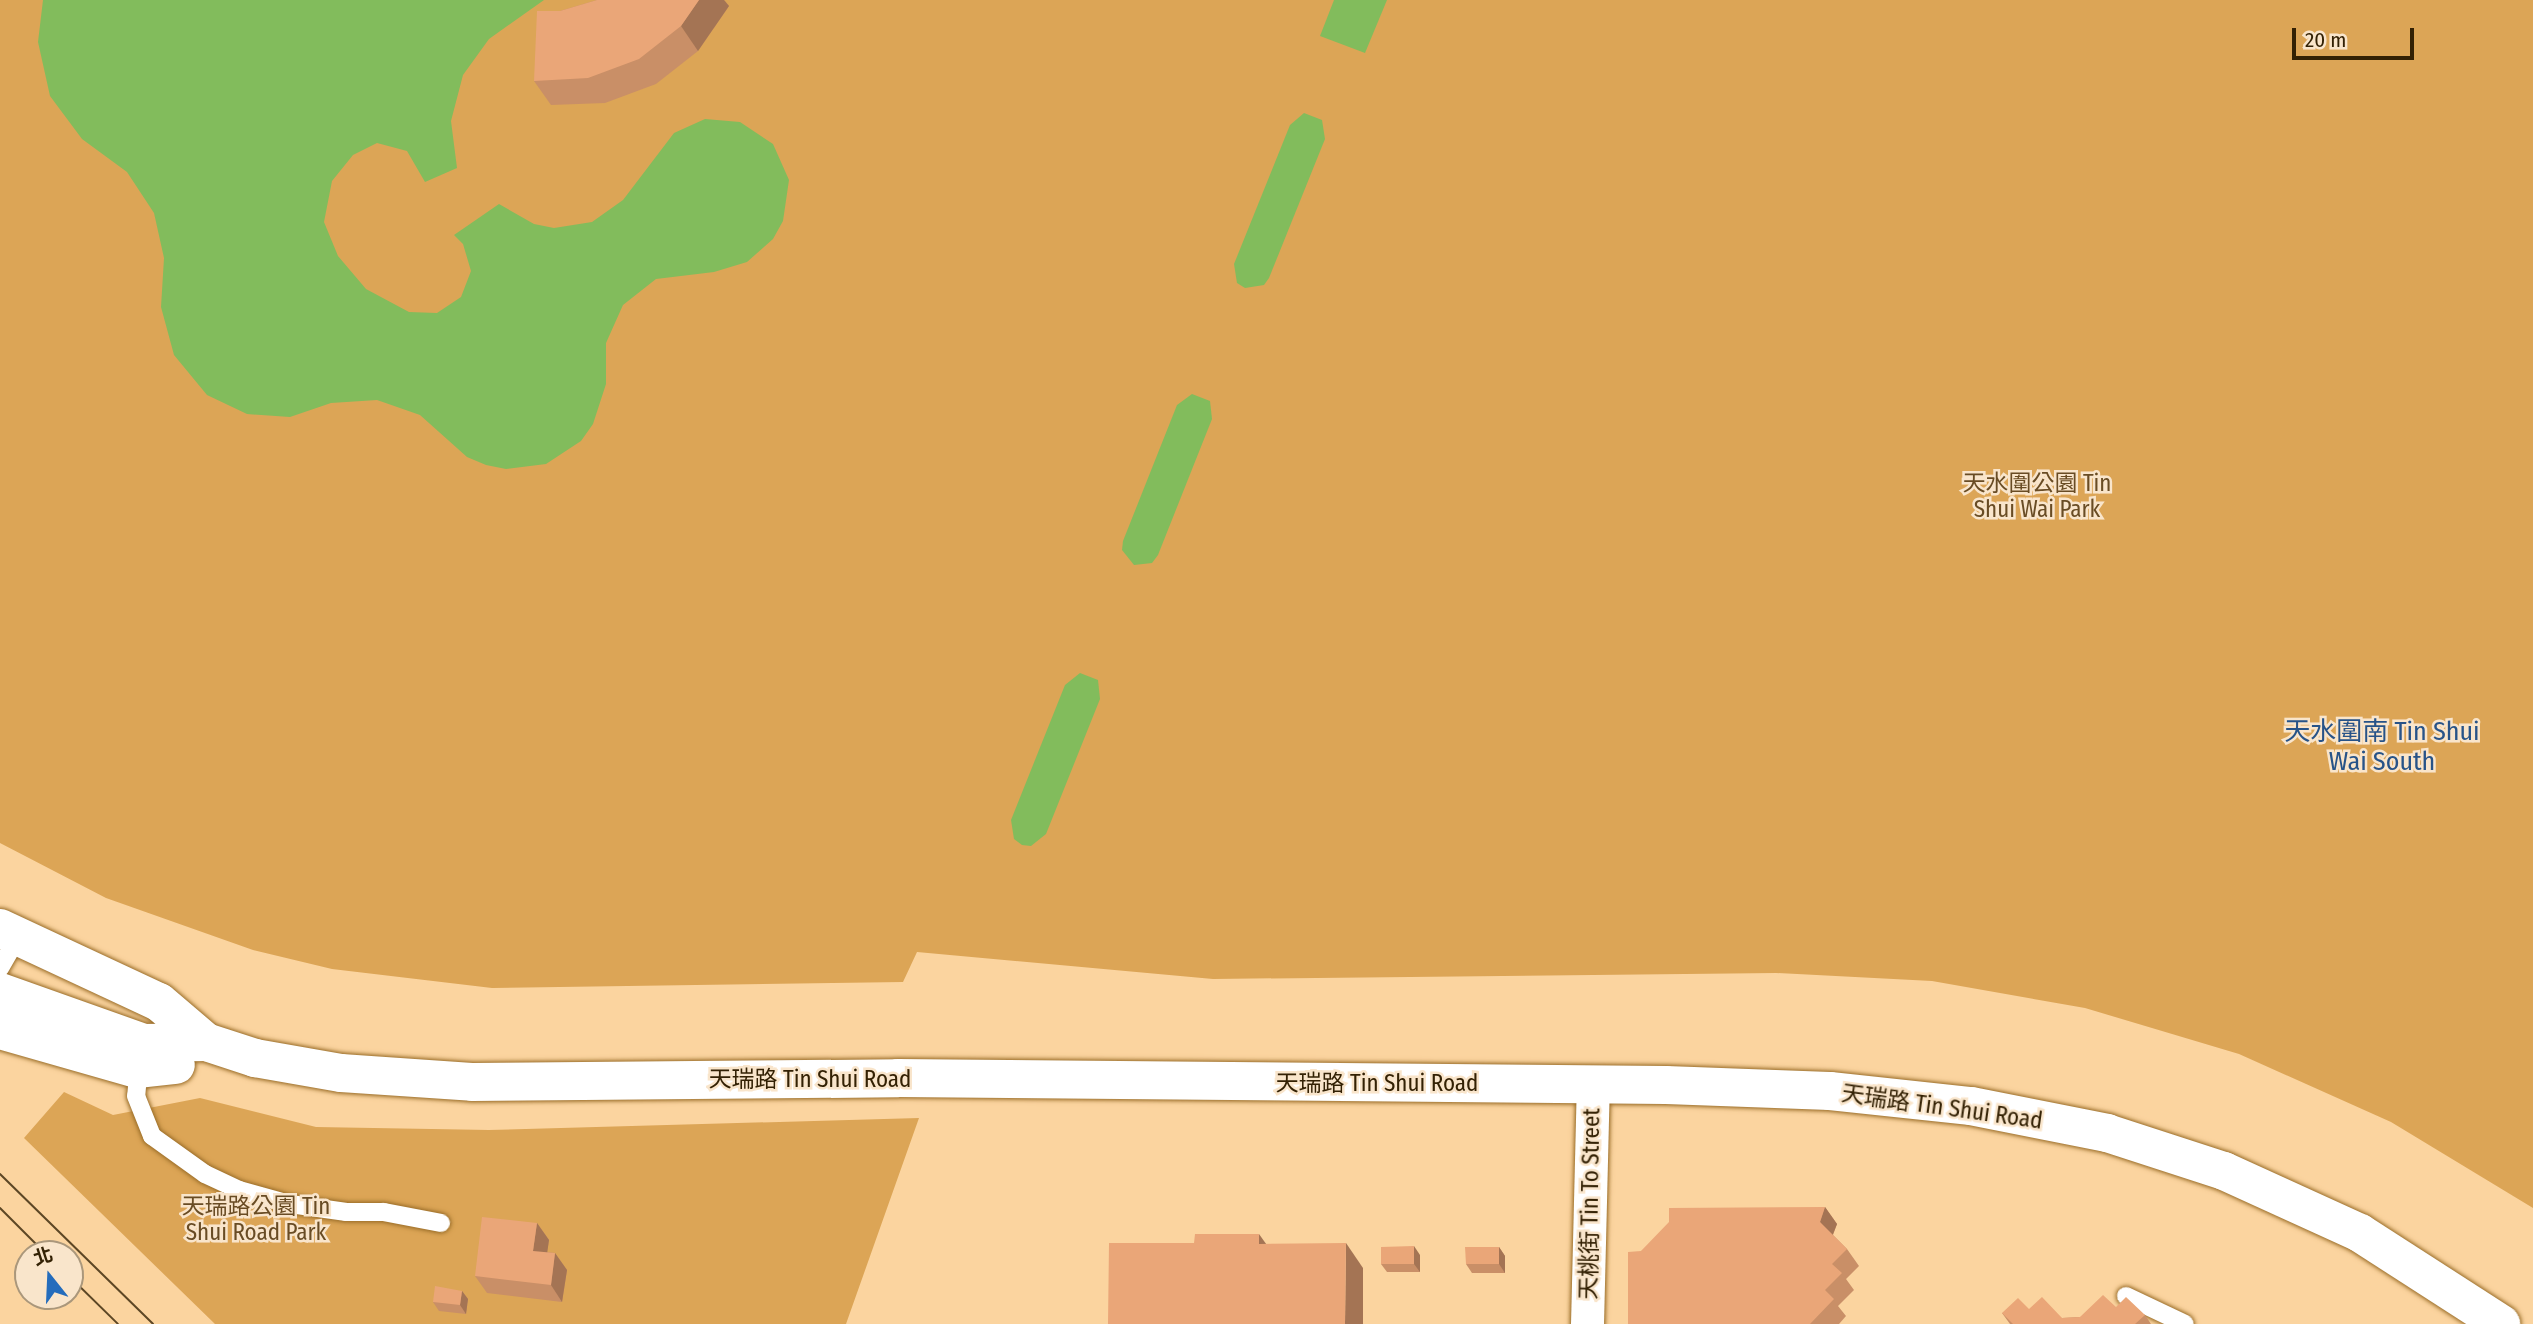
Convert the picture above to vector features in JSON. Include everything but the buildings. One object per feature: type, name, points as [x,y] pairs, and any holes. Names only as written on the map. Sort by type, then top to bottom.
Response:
[{"type":"main road","name":"天瑞路 Tin Shui Road","points":[[5,945],[159,1002],[206,1042],[255,1058],[341,1073],[472,1082],[708,1080],[1593,1084],[1830,1091],[1971,1106],[2107,1133],[2224,1171],[2360,1233],[2501,1324]]},
{"type":"main road","name":"天瑞路 Tin Shui Road","points":[[0,992],[141,1056],[206,1042]]},
{"type":"main road","points":[[0,1030],[141,1056],[255,1058]]},
{"type":"street","name":"天桃街 Tin To Street","points":[[1587,1324],[1593,1084]]},
{"type":"lane","points":[[141,1056],[136,1096],[152,1136],[205,1174],[239,1190],[290,1204],[346,1212],[384,1212],[441,1223]]},
{"type":"lane","points":[[2126,1296],[2185,1324]]},
{"type":"green space","name":"天水圍公園 Tin Shui Wai Park","points":[[0,0],[2533,0],[2533,1208],[2391,1122],[2239,1054],[2085,1008],[1932,981],[1776,973],[1213,979],[917,952],[903,982],[492,988],[332,969],[253,950],[106,898],[0,843]]},
{"type":"green space","name":"天瑞路公園 Tin Shui Road Park","points":[[64,1092],[113,1115],[200,1098],[316,1127],[489,1130],[919,1118],[846,1324],[215,1324],[24,1138]]},
{"type":"shaded area","points":[[43,0],[544,0],[489,39],[463,75],[451,121],[457,168],[425,182],[407,151],[377,143],[353,155],[332,181],[324,222],[338,256],[366,289],[409,312],[437,313],[461,297],[471,271],[463,244],[454,235],[499,204],[534,224],[554,228],[592,222],[623,200],[674,133],[705,119],[740,122],[773,144],[789,180],[783,221],[773,239],[747,262],[714,272],[656,279],[623,305],[606,343],[606,384],[593,424],[581,441],[546,464],[506,469],[486,465],[467,457],[420,415],[377,400],[331,403],[290,417],[247,414],[207,395],[174,355],[161,307],[164,258],[154,213],[127,172],[82,139],[50,96],[38,42]]},
{"type":"shaded area","points":[[1334,0],[1387,0],[1365,53],[1320,36]]},
{"type":"shaded area","points":[[1304,113],[1322,120],[1325,139],[1269,278],[1264,285],[1245,288],[1237,283],[1234,264],[1290,125]]},
{"type":"shaded area","points":[[1192,394],[1210,401],[1212,419],[1158,555],[1152,563],[1134,565],[1122,550],[1123,541],[1177,405]]},
{"type":"shaded area","points":[[1080,673],[1098,680],[1100,699],[1046,834],[1031,846],[1022,845],[1014,839],[1011,820],[1065,685]]},
{"type":"tram line","points":[[0,1174],[153,1324]]},
{"type":"tram line","points":[[0,1208],[32,1240]]},
{"type":"tram line","points":[[84,1291],[118,1324]]},
{"type":"district","name":"天水圍南 Tin Shui Wai South","points":[[2382,747]]}]
